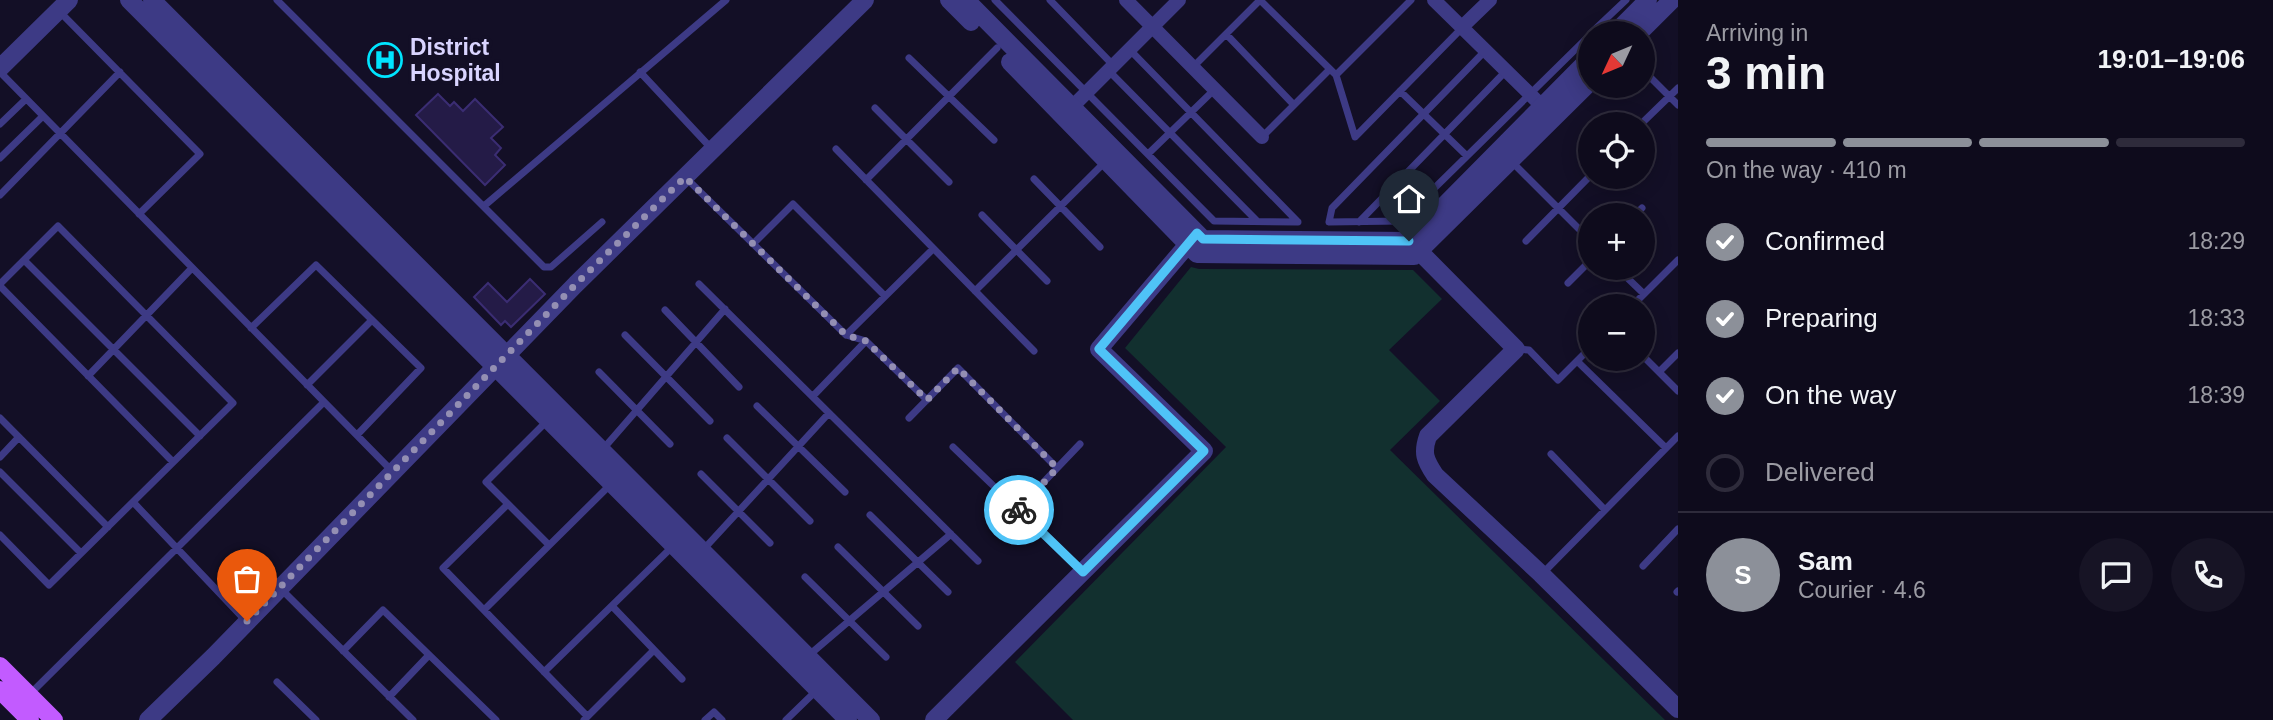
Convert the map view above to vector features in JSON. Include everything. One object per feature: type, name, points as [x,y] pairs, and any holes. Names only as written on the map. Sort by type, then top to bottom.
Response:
[{"type":"main road","points":[[0,666],[54,720]]},
{"type":"main road","points":[[0,690],[30,720]]},
{"type":"street","points":[[129,0],[501,361],[602,450],[871,720]]},
{"type":"street","points":[[152,0],[501,361],[548,420],[848,720]]},
{"type":"street","points":[[148,720],[501,361],[865,0]]},
{"type":"street","points":[[949,0],[1106,161],[1193,239]]},
{"type":"street","points":[[966,0],[1072,107],[1193,239],[1197,254],[1413,256],[1414,246],[1536,100],[1578,67]]},
{"type":"street","points":[[1126,0],[1262,136]]},
{"type":"street","points":[[1072,107],[1179,0]]},
{"type":"street","points":[[1434,0],[1536,100]]},
{"type":"street","points":[[1462,27],[1490,0]]},
{"type":"street","points":[[1627,21],[1648,0]]},
{"type":"street","points":[[1651,21],[1672,0]]},
{"type":"street","points":[[0,70],[64,5]]},
{"type":"street","points":[[1414,246],[1511,160],[1578,94]]},
{"type":"street","points":[[934,720],[1204,451],[1099,349],[1193,239]]},
{"type":"street","points":[[1414,246],[1516,349],[1427,436],[1423,450],[1425,460],[1435,475],[1541,574],[1678,709]]},
{"type":"lane","points":[[276,0],[541,265],[547,268],[602,222]]},
{"type":"lane","points":[[484,206],[726,0]]},
{"type":"lane","points":[[995,0],[1214,221],[1298,222],[1130,50]]},
{"type":"lane","points":[[1050,0],[1170,132],[1257,221]]},
{"type":"lane","points":[[1193,67],[1260,0],[1333,72],[1355,137],[1462,27]]},
{"type":"lane","points":[[1262,136],[1411,0]]},
{"type":"lane","points":[[1604,21],[1626,0]]},
{"type":"lane","points":[[64,5],[120,72],[200,154],[139,214]]},
{"type":"lane","points":[[1226,34],[1294,105]]},
{"type":"lane","points":[[866,180],[997,48]]},
{"type":"lane","points":[[1486,51],[1332,208],[1329,222],[1401,221],[1467,156],[1536,100],[1578,50]]},
{"type":"lane","points":[[909,58],[994,140]]},
{"type":"lane","points":[[0,70],[393,472]]},
{"type":"lane","points":[[1359,222],[1506,71]]},
{"type":"lane","points":[[0,195],[120,72]]},
{"type":"lane","points":[[640,72],[713,150]]},
{"type":"lane","points":[[1656,84],[1678,105]]},
{"type":"lane","points":[[1653,112],[1678,88]]},
{"type":"lane","points":[[1148,154],[1215,89]]},
{"type":"lane","points":[[1400,91],[1467,156]]},
{"type":"lane","points":[[0,124],[26,99]]},
{"type":"lane","points":[[875,108],[949,181]]},
{"type":"lane","points":[[0,158],[43,116]]},
{"type":"lane","points":[[836,149],[1034,352]]},
{"type":"lane","points":[[1511,160],[1578,228]]},
{"type":"lane","points":[[975,291],[1106,161]]},
{"type":"lane","points":[[685,177],[846,335],[866,341],[927,400]]},
{"type":"lane","points":[[1034,179],[1100,247]]},
{"type":"lane","points":[[1526,241],[1578,188]]},
{"type":"lane","points":[[753,244],[793,204],[885,296]]},
{"type":"lane","points":[[982,215],[1046,281]]},
{"type":"lane","points":[[0,535],[49,585],[233,404],[58,226],[0,285],[173,463]]},
{"type":"lane","points":[[846,335],[933,248]]},
{"type":"lane","points":[[24,260],[200,436]]},
{"type":"lane","points":[[1630,280],[1644,294],[1678,260]]},
{"type":"lane","points":[[251,328],[316,265],[421,368],[357,435]]},
{"type":"lane","points":[[88,376],[192,268]]},
{"type":"lane","points":[[1568,283],[1578,273]]},
{"type":"lane","points":[[699,284],[978,561]]},
{"type":"lane","points":[[602,450],[725,309]]},
{"type":"lane","points":[[664,310],[740,387]]},
{"type":"lane","points":[[307,385],[372,320]]},
{"type":"lane","points":[[625,335],[710,421]]},
{"type":"lane","points":[[813,396],[866,341]]},
{"type":"lane","points":[[1516,349],[1529,350],[1558,380],[1577,361],[1666,448]]},
{"type":"lane","points":[[1659,372],[1678,353]]},
{"type":"lane","points":[[909,418],[958,368],[1057,468]]},
{"type":"lane","points":[[1655,368],[1678,391]]},
{"type":"lane","points":[[599,372],[670,444]]},
{"type":"lane","points":[[29,695],[324,402]]},
{"type":"lane","points":[[757,406],[845,492]]},
{"type":"lane","points":[[702,551],[829,413]]},
{"type":"lane","points":[[0,418],[108,527]]},
{"type":"lane","points":[[548,420],[486,482],[549,545]]},
{"type":"lane","points":[[1541,574],[1678,436]]},
{"type":"lane","points":[[0,457],[19,437]]},
{"type":"lane","points":[[727,438],[810,522]]},
{"type":"lane","points":[[1018,509],[1080,443]]},
{"type":"lane","points":[[953,447],[1083,572]]},
{"type":"lane","points":[[1551,454],[1605,510]]},
{"type":"lane","points":[[0,472],[81,554]]},
{"type":"lane","points":[[701,474],[770,542]]},
{"type":"lane","points":[[484,610],[611,483]]},
{"type":"lane","points":[[133,502],[247,621]]},
{"type":"lane","points":[[508,504],[443,568],[585,718],[654,650]]},
{"type":"lane","points":[[870,515],[948,592]]},
{"type":"lane","points":[[807,656],[951,534]]},
{"type":"lane","points":[[1643,566],[1676,535]]},
{"type":"lane","points":[[544,672],[673,545]]},
{"type":"lane","points":[[838,547],[918,626]]},
{"type":"lane","points":[[805,576],[886,657]]},
{"type":"lane","points":[[280,588],[413,720]]},
{"type":"lane","points":[[612,606],[682,679]]},
{"type":"lane","points":[[343,651],[383,610],[496,720]]},
{"type":"lane","points":[[389,696],[429,655]]},
{"type":"lane","points":[[277,682],[316,720]]},
{"type":"lane","points":[[786,720],[817,689]]},
{"type":"lane","points":[[705,720],[714,712],[722,720]]},
{"type":"green space","points":[[1191,267],[1413,270],[1442,299],[1389,350],[1440,401],[1390,450],[1665,720],[1073,720],[1015,662],[1226,447],[1125,348]]},
{"type":"building","points":[[438,94],[450,106],[454,102],[463,111],[475,99],[503,127],[491,138],[501,148],[495,155],[505,165],[485,185],[416,115]]},
{"type":"building","points":[[530,279],[545,294],[511,327],[505,321],[501,325],[474,297],[488,283],[507,302]]},
{"type":"way so far","points":[[247,621],[576,284],[685,177],[846,335],[866,341],[927,400],[958,368],[1057,468],[1019,510]]},
{"type":"place","name":"District Hospital","points":[[385,60]]},
{"type":"route","points":[[1019,510],[1083,572],[1204,451],[1099,349],[1197,233],[1203,239],[1409,241]]}]
